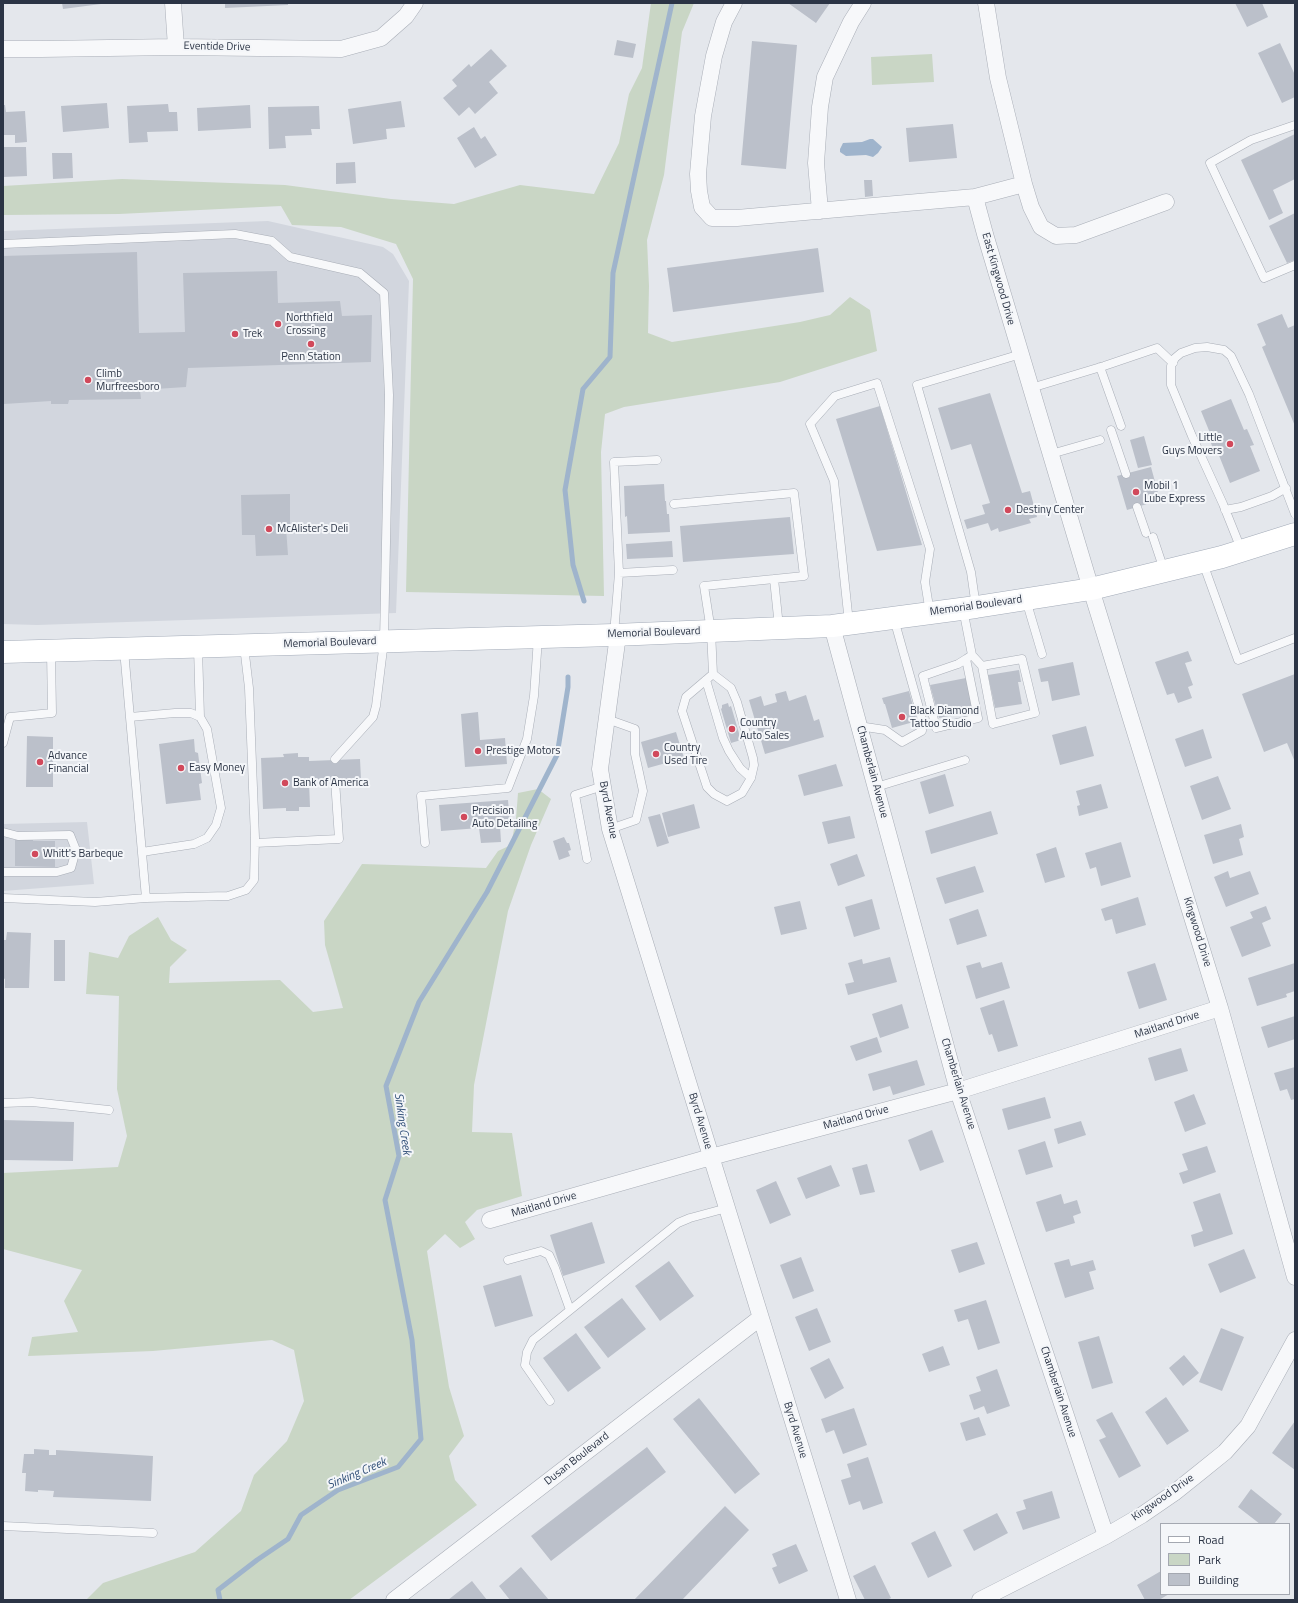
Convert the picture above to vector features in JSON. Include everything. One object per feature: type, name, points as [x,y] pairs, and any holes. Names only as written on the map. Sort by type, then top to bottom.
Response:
[{"type":"main road","name":"Memorial Boulevard","points":[[3,652],[616,635],[841,625],[969,608],[1091,589],[1203,562],[1295,534]]},
{"type":"street","points":[[172,3],[176,47]]},
{"type":"street","name":"Eventide Drive","points":[[3,49],[176,47],[341,49],[381,38],[406,16],[415,3]]},
{"type":"street","points":[[734,3],[724,22],[714,56],[704,116],[698,174],[702,207],[712,218],[737,218],[975,197],[1024,184]]},
{"type":"street","points":[[820,211],[816,162],[820,107],[825,77],[851,22],[863,3]]},
{"type":"street","points":[[986,3],[998,78],[1024,184],[1031,207],[1041,227],[1056,236],[1076,235],[1166,202]]},
{"type":"street","name":"East Kingwood Drive","points":[[975,197],[1091,589]]},
{"type":"street","name":"Kingwood Drive","points":[[1091,589],[1220,1008],[1295,1277]]},
{"type":"street","name":"Chamberlain Avenue","points":[[841,625],[859,726],[958,1091],[1106,1536]]},
{"type":"street","name":"Byrd Avenue","points":[[616,635],[600,769],[610,829],[848,1600]]},
{"type":"street","name":"Maitland Drive","points":[[490,1220],[711,1156],[958,1091],[1220,1008]]},
{"type":"street","name":"Dusan Boulevard","points":[[394,1600],[760,1318]]},
{"type":"street","name":"Kingwood Drive","points":[[980,1600],[1106,1536],[1174,1493],[1225,1452],[1248,1426],[1295,1340]]},
{"type":"lane","points":[[1295,125],[1251,140],[1210,163],[1264,278],[1295,265]]},
{"type":"lane","points":[[3,244],[235,234],[272,241],[290,257],[360,273],[384,293],[389,395],[384,641],[376,706],[373,717],[335,758]]},
{"type":"lane","points":[[1031,388],[1157,348],[1173,363]]},
{"type":"lane","points":[[1241,551],[1171,385],[1170,372],[1175,358],[1195,348],[1217,348],[1224,350],[1231,356],[1249,394],[1295,514]]},
{"type":"lane","points":[[969,657],[958,664],[924,676],[936,728],[978,718],[969,657],[971,572],[917,385],[1021,354]]},
{"type":"lane","points":[[1100,367],[1121,426]]},
{"type":"lane","points":[[841,625],[834,482],[810,424],[835,396],[877,384],[930,549],[925,582],[930,613]]},
{"type":"lane","points":[[1111,430],[1126,474]]},
{"type":"lane","points":[[1051,454],[1100,440]]},
{"type":"lane","points":[[616,635],[619,573],[614,462],[657,460]]},
{"type":"lane","points":[[1225,510],[1241,507],[1272,496],[1286,488]]},
{"type":"lane","points":[[674,504],[794,493],[804,576],[704,586],[711,631],[712,674],[686,697],[682,711],[708,787],[714,794],[727,800],[742,793],[751,778],[754,758],[737,702],[731,688],[712,674]]},
{"type":"lane","points":[[1137,507],[1164,571]]},
{"type":"lane","points":[[1203,562],[1238,660],[1295,638]]},
{"type":"lane","points":[[619,573],[673,570]]},
{"type":"lane","points":[[774,579],[779,628]]},
{"type":"lane","points":[[1026,599],[1042,654]]},
{"type":"lane","points":[[859,726],[885,730],[902,742],[922,731],[921,715],[894,618]]},
{"type":"lane","points":[[425,843],[421,796],[508,788],[527,738],[534,696],[538,637]]},
{"type":"lane","points":[[3,898],[95,902],[146,898],[228,896],[246,890],[254,880],[255,843],[249,688],[243,645]]},
{"type":"lane","points":[[198,647],[200,718]]},
{"type":"lane","points":[[124,649],[146,898]]},
{"type":"lane","points":[[3,743],[10,717],[52,713],[51,651]]},
{"type":"lane","points":[[969,657],[982,666],[993,724],[1035,712],[1022,659],[982,666]]},
{"type":"lane","points":[[706,680],[726,744],[740,768],[751,778]]},
{"type":"lane","points":[[130,717],[175,712],[190,713],[200,718],[208,729],[221,808],[216,825],[207,838],[194,844],[142,852]]},
{"type":"lane","points":[[607,719],[635,729],[635,754],[643,791],[636,820],[610,829]]},
{"type":"lane","points":[[876,787],[965,760]]},
{"type":"lane","points":[[255,843],[339,839],[335,780]]},
{"type":"lane","points":[[588,859],[575,794],[603,786]]},
{"type":"lane","points":[[3,832],[18,836],[70,835],[76,850],[71,868],[57,872],[3,872]]},
{"type":"lane","points":[[3,1103],[32,1102],[109,1110]]},
{"type":"lane","points":[[550,1401],[525,1365],[527,1352],[533,1340],[678,1223],[690,1218],[727,1208]]},
{"type":"lane","points":[[508,1260],[541,1251],[549,1255],[570,1310]]},
{"type":"lane","points":[[3,1526],[153,1533]]},
{"type":"shaded area","points":[[268,221],[383,247],[393,254],[409,281],[396,613],[37,625],[3,624],[3,231]]},
{"type":"shaded area","points":[[87,822],[94,884],[3,891],[3,824]]},
{"type":"green space","points":[[651,3],[694,3],[682,32],[664,175],[647,240],[649,286],[648,333],[672,342],[800,322],[830,315],[850,297],[870,310],[877,351],[780,382],[624,407],[605,414],[601,452],[604,596],[406,592],[413,279],[396,244],[341,227],[292,225],[281,206],[119,214],[3,215],[3,186],[122,179],[285,185],[391,199],[454,204],[520,185],[594,194],[619,143],[629,94],[642,68]]},
{"type":"green space","points":[[932,54],[934,82],[872,85],[871,57]]},
{"type":"green space","points":[[538,789],[551,799],[531,845],[508,911],[474,1085],[472,1132],[512,1133],[522,1196],[477,1210],[465,1222],[475,1239],[460,1248],[445,1234],[427,1251],[449,1387],[464,1436],[449,1456],[455,1480],[477,1505],[349,1600],[86,1600],[103,1583],[195,1552],[241,1511],[254,1475],[287,1441],[304,1401],[294,1350],[272,1340],[153,1351],[28,1356],[32,1337],[78,1332],[64,1301],[82,1270],[3,1249],[3,1173],[118,1167],[127,1136],[117,1089],[119,996],[86,994],[89,952],[118,958],[129,936],[158,917],[171,940],[187,950],[170,967],[169,983],[280,980],[313,1012],[343,1008],[325,945],[324,921],[362,864],[486,868],[498,851],[511,845],[516,819],[518,793]]},
{"type":"water","points":[[873,139],[882,147],[873,157],[866,155],[846,156],[840,152],[843,143],[862,142]]},
{"type":"building","points":[[62,3],[101,3],[101,4],[63,9]]},
{"type":"building","points":[[225,3],[288,3],[288,5],[225,8]]},
{"type":"building","points":[[788,3],[830,3],[816,23]]},
{"type":"building","points":[[1235,3],[1262,3],[1268,17],[1247,27]]},
{"type":"building","points":[[617,40],[636,44],[633,58],[614,55]]},
{"type":"building","points":[[752,41],[797,45],[786,169],[741,165]]},
{"type":"building","points":[[1280,43],[1295,75],[1295,97],[1282,103],[1258,53]]},
{"type":"building","points":[[491,49],[507,66],[489,82],[498,93],[475,114],[469,107],[459,116],[443,98],[457,86],[452,80],[469,64],[471,67]]},
{"type":"building","points":[[401,101],[405,127],[386,129],[387,139],[353,144],[348,109]]},
{"type":"building","points":[[107,103],[109,128],[63,132],[61,106]]},
{"type":"building","points":[[168,104],[169,112],[177,112],[178,131],[147,132],[148,142],[129,143],[127,106]]},
{"type":"building","points":[[3,105],[5,105],[6,112],[25,111],[27,142],[15,143],[15,135],[3,135]]},
{"type":"building","points":[[250,105],[251,128],[198,131],[197,108]]},
{"type":"building","points":[[319,106],[320,129],[311,129],[312,135],[285,136],[286,148],[269,149],[268,107]]},
{"type":"building","points":[[953,124],[957,158],[909,162],[906,128]]},
{"type":"building","points":[[474,127],[481,139],[485,136],[497,155],[475,168],[457,138]]},
{"type":"building","points":[[1295,134],[1295,179],[1273,190],[1283,213],[1269,220],[1241,160]]},
{"type":"building","points":[[3,147],[26,147],[27,176],[3,177]]},
{"type":"building","points":[[52,153],[72,153],[73,178],[53,179]]},
{"type":"building","points":[[355,162],[356,183],[336,184],[336,163]]},
{"type":"building","points":[[864,180],[872,180],[873,196],[865,197]]},
{"type":"building","points":[[1295,213],[1295,260],[1287,263],[1269,226]]},
{"type":"building","points":[[818,248],[824,292],[673,312],[667,268]]},
{"type":"building","name":"Northfield Crossing","points":[[137,252],[139,333],[185,332],[183,273],[277,271],[278,303],[340,301],[342,316],[372,315],[371,362],[188,368],[186,387],[140,390],[141,399],[69,400],[68,404],[51,404],[51,401],[4,404],[3,256]]},
{"type":"building","points":[[1282,314],[1288,328],[1295,325],[1295,426],[1262,347],[1266,345],[1257,324]]},
{"type":"building","points":[[990,393],[1022,493],[1030,491],[1037,517],[1029,519],[1031,523],[999,532],[998,528],[991,531],[988,523],[967,529],[964,520],[985,514],[982,505],[990,503],[971,444],[951,450],[938,408]]},
{"type":"building","points":[[1231,399],[1244,430],[1247,429],[1254,445],[1250,446],[1260,471],[1230,483],[1216,448],[1213,449],[1208,434],[1210,433],[1201,411]]},
{"type":"building","points":[[880,406],[922,545],[877,551],[836,419]]},
{"type":"building","points":[[1144,436],[1152,465],[1138,468],[1130,440]]},
{"type":"building","points":[[1151,467],[1160,500],[1127,510],[1117,476]]},
{"type":"building","points":[[664,484],[667,514],[669,514],[670,532],[628,534],[627,516],[625,517],[624,486]]},
{"type":"building","points":[[290,494],[290,528],[286,528],[288,555],[256,556],[255,535],[242,535],[241,495]]},
{"type":"building","points":[[790,517],[794,554],[683,562],[680,526]]},
{"type":"building","points":[[672,541],[673,557],[627,559],[626,544]]},
{"type":"building","points":[[1188,651],[1192,661],[1185,663],[1193,685],[1188,687],[1192,698],[1178,703],[1174,693],[1167,695],[1155,662]]},
{"type":"building","points":[[1073,662],[1080,695],[1052,701],[1048,681],[1041,682],[1038,669]]},
{"type":"building","points":[[1019,670],[1021,682],[1018,682],[1022,704],[995,708],[988,675]]},
{"type":"building","points":[[1295,674],[1295,762],[1287,743],[1264,752],[1242,694]]},
{"type":"building","points":[[966,678],[973,711],[939,718],[930,685]]},
{"type":"building","points":[[786,691],[789,701],[806,695],[814,721],[819,719],[824,737],[765,754],[749,700],[761,696],[764,706],[777,702],[775,694]]},
{"type":"building","points":[[909,691],[917,721],[892,728],[882,698]]},
{"type":"building","points":[[728,703],[729,707],[731,706],[741,740],[731,743],[721,709],[722,705]]},
{"type":"building","points":[[478,712],[480,740],[505,738],[507,764],[465,767],[461,714]]},
{"type":"building","points":[[1086,726],[1094,756],[1060,765],[1052,735]]},
{"type":"building","points":[[1203,729],[1212,758],[1185,767],[1175,739]]},
{"type":"building","points":[[676,732],[684,758],[648,768],[641,742]]},
{"type":"building","name":"Advance Financial","points":[[27,736],[53,737],[53,787],[26,787]]},
{"type":"building","name":"Easy Money","points":[[194,739],[195,752],[198,753],[202,783],[199,784],[201,800],[166,804],[159,744]]},
{"type":"building","points":[[298,753],[298,757],[309,757],[309,761],[360,759],[361,779],[309,781],[310,807],[299,807],[299,811],[286,811],[286,808],[263,809],[261,758],[284,757],[283,754]]},
{"type":"building","points":[[836,764],[843,786],[804,796],[798,775]]},
{"type":"building","points":[[945,774],[954,806],[929,814],[920,782]]},
{"type":"building","points":[[1218,776],[1231,809],[1202,820],[1190,786]]},
{"type":"building","points":[[1101,784],[1108,808],[1079,816],[1077,806],[1080,805],[1076,791]]},
{"type":"building","points":[[508,800],[510,825],[500,826],[501,842],[481,843],[479,828],[441,831],[439,805]]},
{"type":"building","points":[[694,804],[700,828],[668,837],[662,813]]},
{"type":"building","points":[[991,811],[998,834],[931,854],[925,831]]},
{"type":"building","points":[[660,814],[669,843],[657,847],[648,817]]},
{"type":"building","points":[[850,816],[855,838],[828,844],[822,822]]},
{"type":"building","points":[[1241,824],[1244,837],[1239,839],[1243,855],[1213,864],[1204,835]]},
{"type":"building","name":"Whitt's Barbeque","points":[[26,837],[33,837],[33,841],[55,841],[55,867],[15,866],[15,840],[26,840]]},
{"type":"building","points":[[564,837],[567,843],[569,843],[571,850],[568,851],[570,856],[559,860],[553,841]]},
{"type":"building","points":[[1121,842],[1131,877],[1101,886],[1096,867],[1090,869],[1085,853]]},
{"type":"building","points":[[1056,847],[1065,877],[1045,883],[1036,854]]},
{"type":"building","points":[[857,854],[865,876],[838,886],[830,864]]},
{"type":"building","points":[[975,866],[984,892],[945,904],[936,878]]},
{"type":"building","points":[[1228,871],[1230,878],[1250,871],[1259,894],[1226,907],[1214,877]]},
{"type":"building","points":[[1138,897],[1146,925],[1116,934],[1112,919],[1105,921],[1101,909]]},
{"type":"building","points":[[872,899],[880,929],[854,937],[845,907]]},
{"type":"building","points":[[800,901],[807,929],[781,935],[774,907]]},
{"type":"building","points":[[1266,906],[1271,919],[1262,923],[1271,946],[1242,957],[1230,927],[1253,918],[1250,912]]},
{"type":"building","points":[[978,909],[987,936],[957,945],[949,919]]},
{"type":"building","points":[[7,932],[31,933],[29,988],[5,988],[5,979],[3,978],[3,940],[6,940]]},
{"type":"building","points":[[54,940],[65,940],[65,981],[54,981]]},
{"type":"building","points":[[890,957],[897,982],[848,995],[845,984],[854,982],[848,963],[862,959],[863,964]]},
{"type":"building","points":[[980,962],[982,968],[1002,962],[1010,988],[976,999],[966,966]]},
{"type":"building","points":[[1155,963],[1167,1000],[1139,1009],[1127,972]]},
{"type":"building","points":[[1295,963],[1295,991],[1286,994],[1287,997],[1257,1006],[1248,978]]},
{"type":"building","points":[[1004,1000],[1018,1046],[998,1052],[992,1034],[989,1035],[980,1008]]},
{"type":"building","points":[[902,1004],[909,1028],[880,1038],[872,1014]]},
{"type":"building","points":[[1295,1016],[1295,1039],[1268,1048],[1261,1027]]},
{"type":"building","points":[[877,1037],[882,1052],[856,1061],[850,1046]]},
{"type":"building","points":[[1181,1048],[1188,1071],[1155,1081],[1148,1058]]},
{"type":"building","points":[[917,1060],[925,1085],[893,1095],[890,1086],[873,1091],[868,1074]]},
{"type":"building","points":[[1295,1067],[1295,1099],[1291,1100],[1287,1089],[1280,1091],[1274,1073]]},
{"type":"building","points":[[1194,1094],[1206,1124],[1185,1132],[1174,1102]]},
{"type":"building","points":[[1045,1097],[1051,1118],[1008,1130],[1002,1109]]},
{"type":"building","points":[[3,1120],[74,1122],[73,1161],[3,1160]]},
{"type":"building","points":[[1081,1121],[1086,1135],[1058,1144],[1054,1129]]},
{"type":"building","points":[[932,1130],[944,1162],[920,1171],[908,1140]]},
{"type":"building","points":[[1045,1141],[1053,1167],[1026,1175],[1018,1150]]},
{"type":"building","points":[[1207,1146],[1216,1172],[1183,1184],[1179,1173],[1188,1170],[1182,1154]]},
{"type":"building","points":[[867,1164],[875,1192],[860,1195],[852,1168]]},
{"type":"building","points":[[831,1165],[840,1186],[806,1199],[797,1178]]},
{"type":"building","points":[[776,1181],[791,1215],[770,1224],[756,1190]]},
{"type":"building","points":[[1220,1193],[1233,1234],[1194,1247],[1191,1235],[1203,1231],[1193,1202]]},
{"type":"building","points":[[1061,1194],[1064,1204],[1077,1200],[1081,1213],[1073,1216],[1075,1223],[1046,1232],[1036,1202]]},
{"type":"building","points":[[592,1222],[605,1263],[563,1276],[550,1235]]},
{"type":"building","points":[[977,1242],[985,1264],[959,1273],[951,1250]]},
{"type":"building","points":[[1244,1249],[1256,1278],[1220,1293],[1208,1264]]},
{"type":"building","points":[[801,1257],[814,1291],[793,1299],[780,1265]]},
{"type":"building","points":[[1069,1259],[1071,1266],[1093,1260],[1096,1270],[1089,1272],[1094,1289],[1065,1298],[1054,1263]]},
{"type":"building","points":[[669,1261],[694,1296],[660,1321],[635,1286]]},
{"type":"building","points":[[521,1275],[533,1316],[495,1327],[483,1286]]},
{"type":"building","points":[[622,1298],[646,1329],[608,1358],[584,1327]]},
{"type":"building","points":[[986,1300],[1000,1343],[978,1350],[968,1319],[958,1322],[954,1310]]},
{"type":"building","points":[[817,1308],[831,1342],[809,1351],[795,1317]]},
{"type":"building","points":[[1221,1328],[1244,1337],[1222,1391],[1199,1382]]},
{"type":"building","points":[[576,1333],[601,1368],[568,1392],[543,1358]]},
{"type":"building","points":[[1099,1336],[1113,1383],[1092,1389],[1078,1342]]},
{"type":"building","points":[[943,1346],[950,1365],[929,1372],[922,1354]]},
{"type":"building","points":[[1184,1355],[1199,1373],[1183,1386],[1169,1368]]},
{"type":"building","points":[[829,1358],[844,1388],[825,1399],[810,1368]]},
{"type":"building","points":[[997,1369],[1010,1406],[987,1414],[984,1406],[974,1410],[969,1395],[981,1391],[976,1377]]},
{"type":"building","points":[[1166,1397],[1189,1431],[1167,1445],[1145,1412]]},
{"type":"building","points":[[699,1398],[760,1474],[735,1494],[673,1419]]},
{"type":"building","points":[[854,1408],[867,1445],[843,1454],[834,1430],[826,1433],[821,1419]]},
{"type":"building","points":[[1112,1412],[1141,1466],[1119,1478],[1099,1440],[1106,1437],[1096,1420]]},
{"type":"building","points":[[979,1417],[986,1435],[966,1441],[960,1423]]},
{"type":"building","points":[[1295,1421],[1295,1470],[1272,1453]]},
{"type":"building","points":[[647,1447],[666,1472],[551,1561],[531,1536]]},
{"type":"building","points":[[34,1449],[49,1450],[49,1455],[56,1455],[56,1450],[153,1456],[151,1501],[53,1497],[54,1491],[25,1491],[26,1473],[22,1473],[24,1454],[34,1454]]},
{"type":"building","points":[[868,1457],[883,1503],[863,1510],[860,1501],[849,1505],[841,1480],[851,1477],[847,1464]]},
{"type":"building","points":[[1251,1489],[1282,1514],[1275,1523],[1259,1523],[1238,1507]]},
{"type":"building","points":[[1052,1491],[1060,1518],[1023,1530],[1016,1512],[1026,1509],[1023,1500]]},
{"type":"building","points":[[725,1506],[749,1530],[682,1600],[634,1600]]},
{"type":"building","points":[[997,1513],[1008,1533],[974,1551],[963,1530]]},
{"type":"building","points":[[935,1531],[952,1566],[928,1578],[911,1543]]},
{"type":"building","points":[[796,1544],[808,1571],[779,1584],[772,1568],[777,1566],[772,1554]]},
{"type":"building","points":[[875,1565],[891,1598],[887,1600],[865,1600],[853,1576]]},
{"type":"building","points":[[521,1567],[549,1600],[510,1600],[499,1586]]},
{"type":"building","points":[[1160,1572],[1160,1595],[1167,1595],[1159,1600],[1145,1600],[1137,1585]]},
{"type":"building","points":[[472,1581],[487,1600],[448,1600]]},
{"type":"waterway","points":[[584,601],[573,565],[565,490],[583,389],[610,357],[613,273],[672,3]]},
{"type":"waterway","name":"Sinking Creek","points":[[220,1600],[218,1590],[257,1560],[288,1539],[301,1515],[338,1490],[398,1467],[421,1439],[412,1340],[385,1200],[399,1156],[386,1086],[419,1002],[487,892],[557,755],[568,687],[568,677]]},
{"type":"place","name":"Northfield Crossing","points":[[278,324]]},
{"type":"place","name":"Trek","points":[[235,334]]},
{"type":"place","name":"Penn Station","points":[[311,344]]},
{"type":"place","name":"Climb Murfreesboro","points":[[88,380]]},
{"type":"place","name":"Little Guys Movers","points":[[1230,444]]},
{"type":"place","name":"Mobil 1 Lube Express","points":[[1136,492]]},
{"type":"place","name":"Destiny Center","points":[[1008,510]]},
{"type":"place","name":"McAlister's Deli","points":[[269,529]]},
{"type":"place","name":"Black Diamond Tattoo Studio","points":[[902,717]]},
{"type":"place","name":"Country Auto Sales","points":[[732,729]]},
{"type":"place","name":"Prestige Motors","points":[[478,751]]},
{"type":"place","name":"Country Used Tire","points":[[656,754]]},
{"type":"place","name":"Advance Financial","points":[[40,762]]},
{"type":"place","name":"Easy Money","points":[[181,768]]},
{"type":"place","name":"Bank of America","points":[[285,783]]},
{"type":"place","name":"Precision Auto Detailing","points":[[464,817]]},
{"type":"place","name":"Whitt's Barbeque","points":[[35,854]]}]
